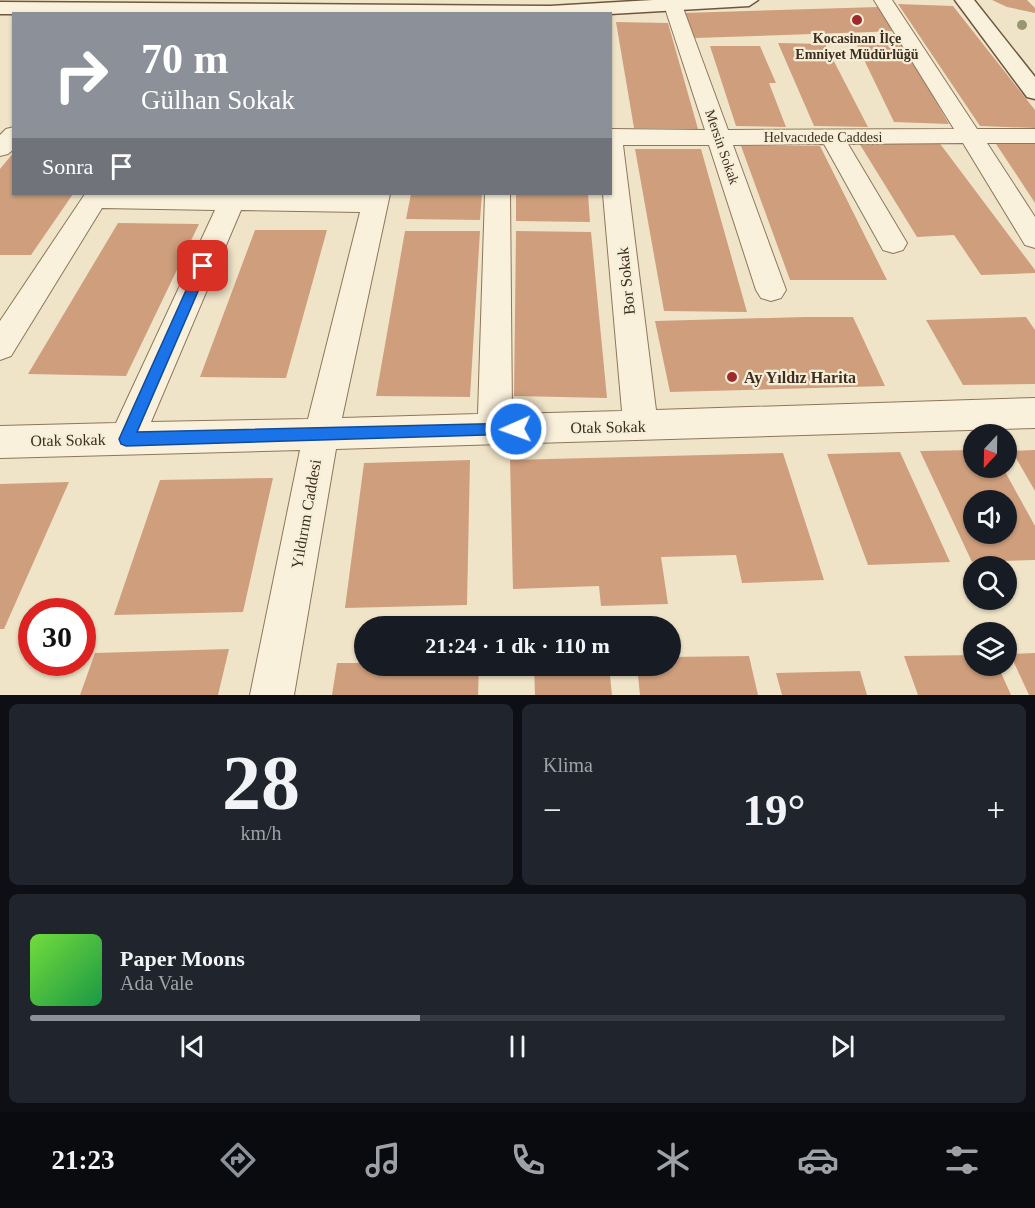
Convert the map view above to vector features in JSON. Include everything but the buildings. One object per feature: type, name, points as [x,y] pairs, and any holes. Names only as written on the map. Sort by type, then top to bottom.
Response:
[{"type":"street","points":[[491,0],[550,12]]},
{"type":"street","points":[[0,8],[118,12],[550,12],[597,11],[749,0]]},
{"type":"street","points":[[883,0],[1035,238]]},
{"type":"street","points":[[964,0],[1035,92]]},
{"type":"street","name":"Mersin Sokak","points":[[673,5],[771,290]]},
{"type":"street","points":[[0,149],[12,136]]},
{"type":"street","name":"Helvacıdede Caddesi","points":[[612,137],[1035,136]]},
{"type":"street","points":[[832,137],[894,243]]},
{"type":"street","name":"Bor Sokak","points":[[612,147],[641,426]]},
{"type":"street","points":[[495,430],[498,195]]},
{"type":"street","points":[[0,346],[96,196],[377,199]]},
{"type":"street","points":[[126,439],[234,197]]},
{"type":"street","name":"Yıldırım Caddesi","points":[[272,695],[321,435],[377,199]]},
{"type":"street","name":"Otak Sokak","points":[[0,442],[321,435],[1035,413]]},
{"type":"place","name":"Kocasinan İlçe Emniyet Müdürlüğü","points":[[857,20]]},
{"type":"place","name":"Ay Yıldız Harita","points":[[732,377]]},
{"type":"route","points":[[203,266],[126,439],[516,429]]}]
